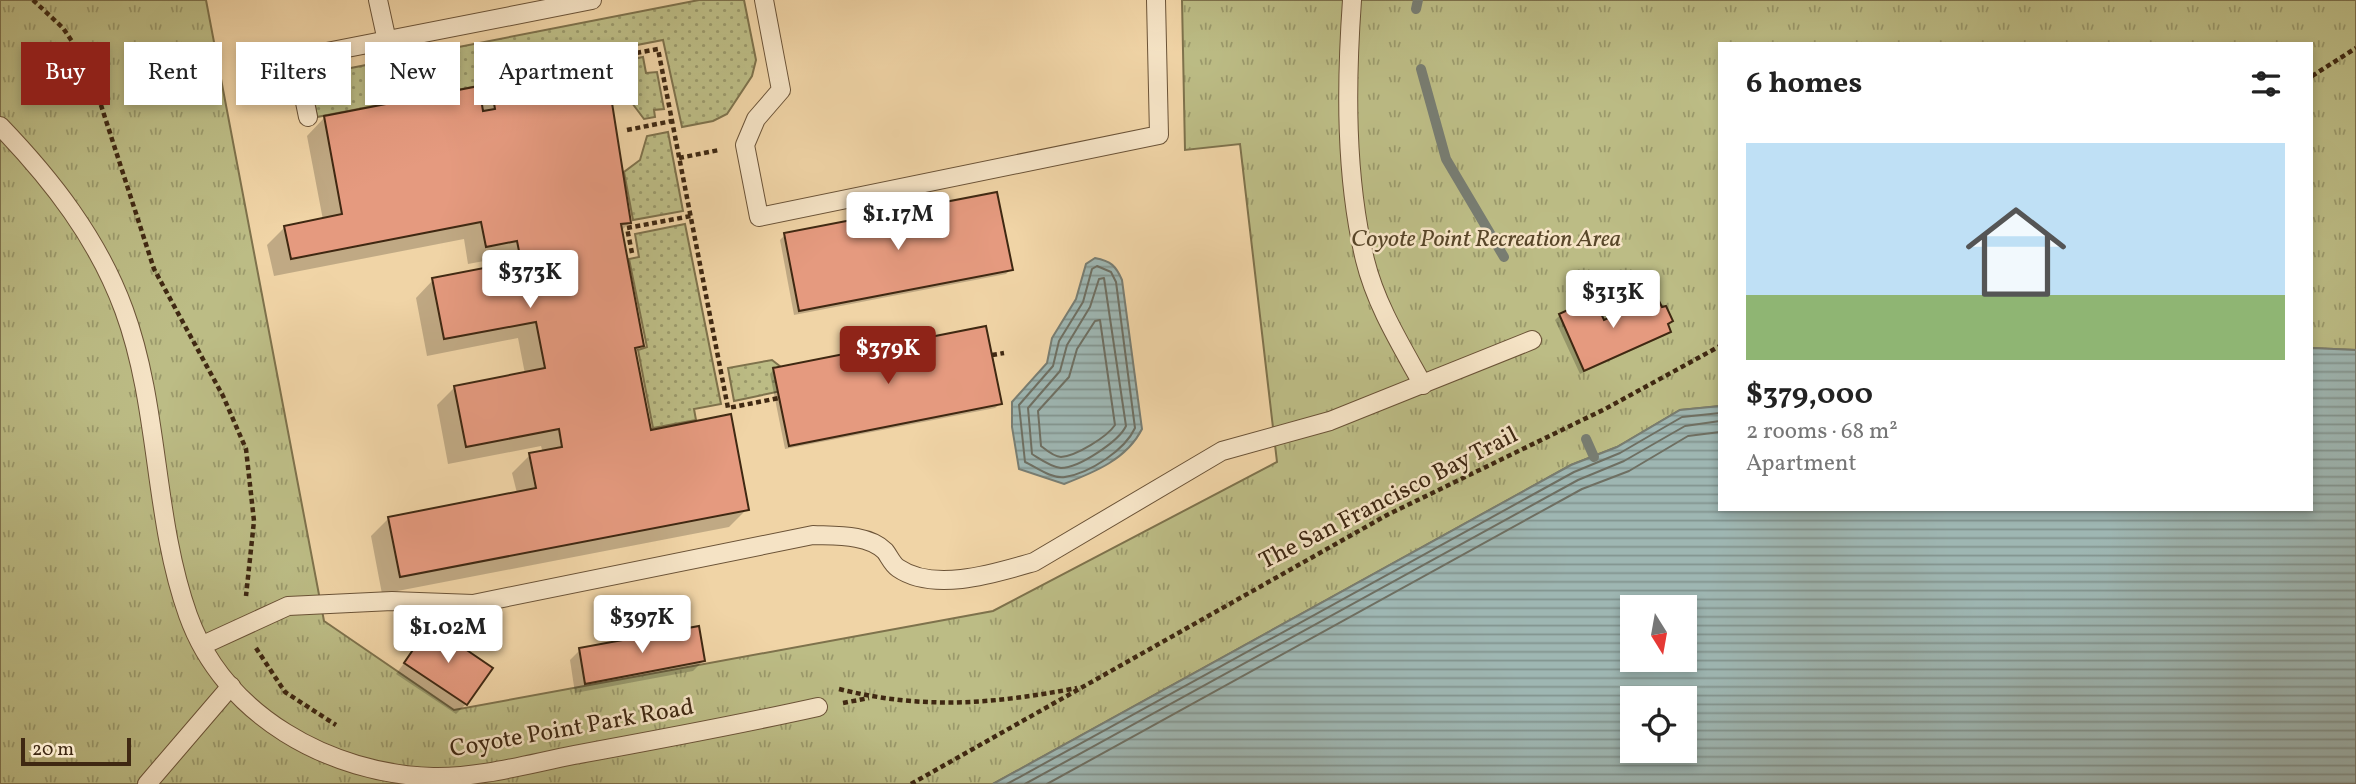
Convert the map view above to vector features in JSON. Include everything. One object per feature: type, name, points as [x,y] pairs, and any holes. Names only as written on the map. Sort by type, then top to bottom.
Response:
[{"type":"lane","points":[[378,0],[387,41]]},
{"type":"lane","points":[[308,117],[296,58],[592,0]]},
{"type":"lane","points":[[764,0],[781,90],[756,119],[745,145],[759,217],[1159,135],[1156,0]]},
{"type":"lane","points":[[1352,0],[1347,72],[1354,194],[1365,261],[1382,310],[1423,385]]},
{"type":"lane","name":"Coyote Point Park Road","points":[[0,126],[57,189],[107,272],[124,311],[152,421],[179,584],[188,616],[203,645],[231,686],[274,726],[318,751],[374,769],[432,777],[489,773],[818,707]]},
{"type":"lane","points":[[203,645],[288,606],[392,601],[473,604],[813,535],[850,536],[883,549],[897,568],[940,580],[1004,571],[1034,562],[1222,451],[1330,421],[1532,340]]},
{"type":"lane","points":[[147,784],[231,686]]},
{"type":"path","points":[[33,0],[63,28],[88,65],[155,269],[223,396],[247,449],[254,521],[246,603],[248,624],[258,653],[285,692],[340,727]]},
{"type":"path","points":[[2313,75],[2356,48]]},
{"type":"path","points":[[638,53],[658,50],[728,408],[779,398]]},
{"type":"path","points":[[627,130],[672,121]]},
{"type":"path","points":[[679,158],[745,145]]},
{"type":"path","points":[[632,253],[627,228],[691,216]]},
{"type":"path","name":"The San Francisco Bay Trail","points":[[911,784],[1387,514],[1605,409],[1718,347]]},
{"type":"path","points":[[992,355],[1004,353]]},
{"type":"path","points":[[834,688],[872,697],[924,704],[1019,699],[1077,688]]},
{"type":"green space","name":"Coyote Point Recreation Area","points":[[0,0],[206,0],[214,42],[124,42],[124,105],[222,105],[222,84],[324,621],[454,710],[993,611],[1277,462],[1240,144],[1185,150],[1182,0],[2356,0],[2356,350],[2313,348],[2313,42],[1718,42],[1718,406],[1680,410],[1617,447],[1571,465],[993,784],[0,784]]},
{"type":"green space","points":[[699,0],[744,0],[756,60],[752,76],[727,114],[713,121],[682,127],[663,40],[638,45],[638,42],[484,42]]},
{"type":"green space","points":[[474,44],[474,87],[460,89],[460,47]]},
{"type":"green space","points":[[643,57],[646,73],[657,72],[664,109],[654,110],[655,117],[644,119],[634,105],[638,105],[638,58]]},
{"type":"green space","points":[[365,65],[365,105],[379,105],[317,117],[315,105],[351,105],[351,68]]},
{"type":"green space","points":[[668,132],[683,211],[633,220],[624,172],[640,160],[647,136]]},
{"type":"green space","points":[[685,224],[721,404],[694,409],[696,420],[653,428],[638,350],[647,347],[629,259],[639,257],[635,234]]},
{"type":"green space","points":[[772,360],[781,367],[786,390],[734,401],[728,368]]},
{"type":"water","points":[[1095,258],[1112,265],[1122,280],[1142,429],[1128,449],[1119,456],[1064,484],[1019,469],[1012,427],[1012,402],[1047,363],[1052,338],[1076,299],[1086,264]]},
{"type":"water","points":[[2313,348],[2356,350],[2356,784],[993,784],[1571,465],[1617,447],[1680,410],[1718,406],[1718,511],[2313,511]]},
{"type":"building","points":[[474,87],[474,105],[482,105],[483,111],[495,109],[494,105],[612,105],[631,223],[621,224],[644,346],[635,348],[651,430],[731,414],[749,510],[400,577],[388,517],[536,488],[529,453],[562,447],[559,429],[466,447],[454,386],[545,368],[536,322],[444,339],[432,278],[521,261],[517,241],[486,247],[481,222],[291,259],[284,226],[342,214],[324,116],[381,105],[460,105],[460,90]]},
{"type":"building","points":[[997,192],[1013,270],[799,311],[784,233]]},
{"type":"building","points":[[1657,297],[1662,307],[1666,306],[1673,321],[1668,324],[1671,332],[1584,371],[1559,314],[1594,298],[1604,320]]},
{"type":"building","points":[[986,326],[1002,404],[789,446],[773,368]]},
{"type":"building","points":[[430,625],[493,668],[467,705],[404,663]]},
{"type":"building","points":[[699,626],[705,661],[585,684],[579,648]]},
{"type":"waterway","points":[[1416,9],[1418,0]]},
{"type":"waterway","points":[[1421,69],[1446,159],[1504,257]]},
{"type":"waterway","points":[[1586,439],[1594,457]]}]
